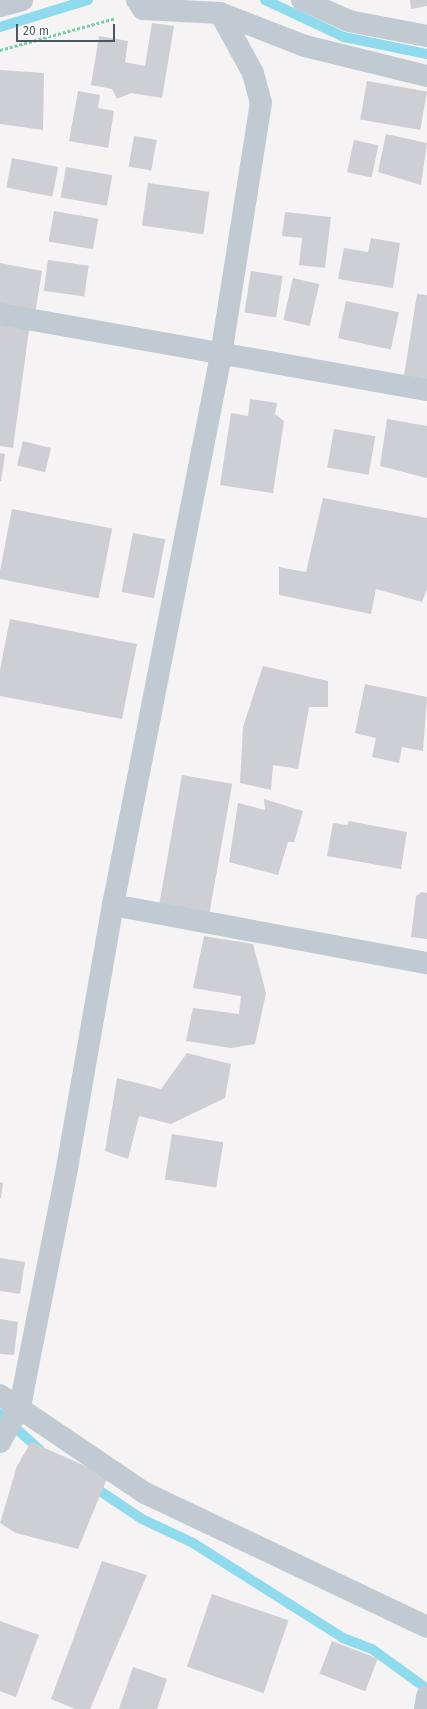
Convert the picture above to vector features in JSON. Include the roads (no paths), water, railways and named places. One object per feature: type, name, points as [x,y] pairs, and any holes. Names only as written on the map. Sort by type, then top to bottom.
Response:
[{"type":"street","points":[[0,6],[22,0]]},
{"type":"street","points":[[302,0],[349,21],[427,36]]},
{"type":"street","points":[[140,4],[220,13],[305,46],[427,76]]},
{"type":"street","points":[[0,1442],[20,1406],[67,1168],[113,905],[221,355],[261,103],[253,73],[220,13]]},
{"type":"street","points":[[0,314],[221,355],[427,390]]},
{"type":"street","points":[[113,905],[427,963]]},
{"type":"street","points":[[0,1395],[20,1406],[145,1493],[427,1627]]},
{"type":"street","points":[[425,1709],[427,1696]]},
{"type":"waterway","points":[[0,27],[88,0]]},
{"type":"waterway","points":[[265,0],[344,37],[427,54]]},
{"type":"waterway","points":[[0,1414],[40,1450]]},
{"type":"waterway","points":[[91,1485],[142,1519],[193,1543],[343,1638],[372,1649],[427,1689]]}]
